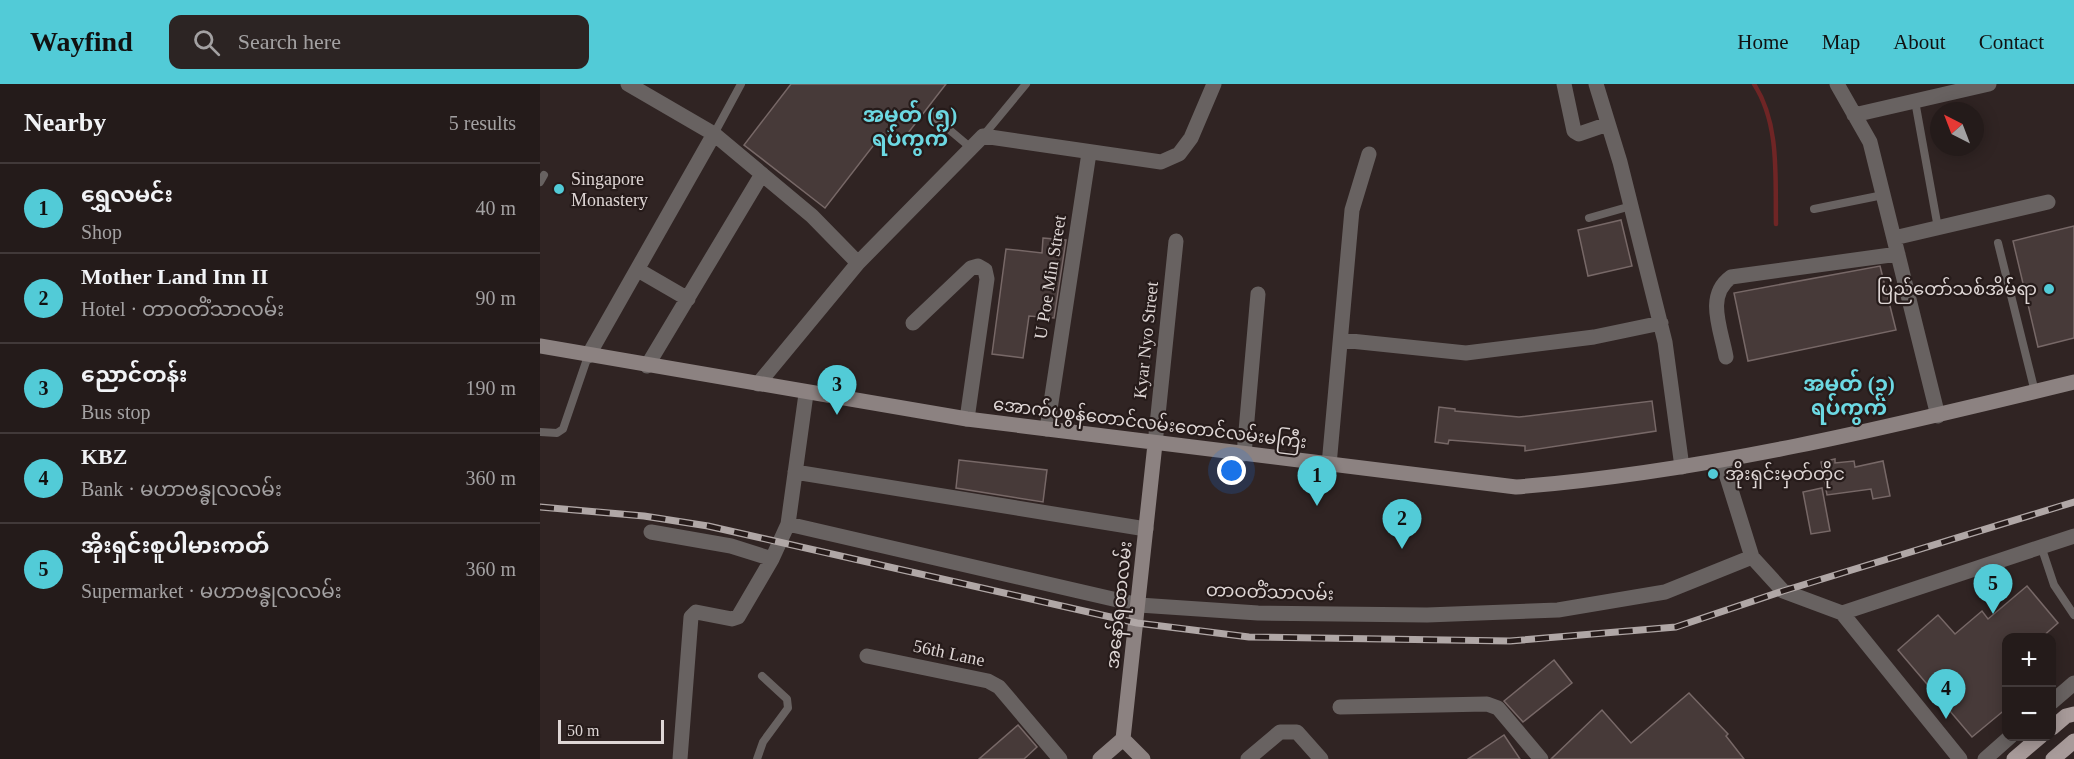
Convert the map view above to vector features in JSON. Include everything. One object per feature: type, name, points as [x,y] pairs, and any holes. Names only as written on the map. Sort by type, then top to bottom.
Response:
[{"type":"main road","name":"အောက်ပုစွန်တောင်လမ်းတောင်လမ်းမကြီး","points":[[540,346],[806,394],[967,419],[1516,487],[1606,480],[1722,460],[1938,416],[2074,382]]},
{"type":"main road","name":"အနော်ရထာလမ်း","points":[[1123,739],[1155,444]]},
{"type":"main road","points":[[2056,725],[2066,716],[2074,714]]},
{"type":"main road","points":[[1100,759],[1123,739],[1143,759]]},
{"type":"main road","points":[[2014,759],[2035,741]]},
{"type":"main road","points":[[2053,759],[2074,741]]},
{"type":"street","points":[[628,84],[714,134],[812,216],[858,263]]},
{"type":"street","points":[[758,384],[858,263],[983,136],[1161,162],[1179,154],[1191,138],[1215,84]]},
{"type":"street","points":[[1564,84],[1574,131],[1579,134],[1608,124]]},
{"type":"street","points":[[1596,84],[1631,206],[1660,323],[1683,467]]},
{"type":"street","points":[[1837,84],[1870,142],[1938,416]]},
{"type":"street","points":[[1854,115],[1989,84]]},
{"type":"street","points":[[588,356],[714,134]]},
{"type":"street","name":"U Poe Min Street","points":[[1047,429],[1089,153]]},
{"type":"street","points":[[1329,465],[1352,210],[1369,154]]},
{"type":"street","points":[[647,366],[762,174]]},
{"type":"street","points":[[1894,238],[2048,202]]},
{"type":"street","name":"Kyar Nyo Street","points":[[1155,444],[1176,240]]},
{"type":"street","points":[[1726,357],[1715,298],[1720,285],[1731,277],[1898,254]]},
{"type":"street","points":[[914,323],[971,268],[978,266],[985,270],[987,279],[967,419]]},
{"type":"street","points":[[638,270],[688,299]]},
{"type":"street","points":[[1244,454],[1258,294]]},
{"type":"street","points":[[1341,340],[1466,353],[1594,337],[1660,323]]},
{"type":"street","points":[[680,759],[691,617],[696,612],[732,619],[738,617],[772,559],[788,524],[806,394]]},
{"type":"street","points":[[1722,460],[1752,557],[1783,591],[1842,613],[1960,759]]},
{"type":"street","points":[[795,472],[1146,530]]},
{"type":"street","name":"တာဝတိံသာလမ်း","points":[[788,524],[1139,605],[1258,613],[1427,615],[1558,610],[1665,592],[1752,557]]},
{"type":"street","points":[[651,532],[731,546],[772,559]]},
{"type":"street","points":[[1842,613],[2041,545],[2074,536]]},
{"type":"street","name":"56th Lane","points":[[867,656],[988,681],[999,687],[1060,759]]},
{"type":"street","points":[[2056,699],[2074,683]]},
{"type":"street","points":[[1340,707],[1487,704],[1498,708],[1542,759]]},
{"type":"street","points":[[1248,759],[1280,732],[1297,732],[1321,759]]},
{"type":"street","points":[[1985,759],[2006,741]]},
{"type":"lane","points":[[714,134],[741,84]]},
{"type":"lane","points":[[983,136],[1026,84]]},
{"type":"lane","points":[[1915,101],[1938,228]]},
{"type":"lane","points":[[933,116],[971,148]]},
{"type":"lane","points":[[1814,209],[1883,195]]},
{"type":"lane","points":[[1589,218],[1631,206]]},
{"type":"lane","points":[[1998,243],[2035,392]]},
{"type":"lane","points":[[540,432],[557,433],[563,429],[588,356]]},
{"type":"lane","points":[[2041,545],[2054,585],[2074,615]]},
{"type":"lane","points":[[757,759],[763,742],[788,708],[787,699],[762,676]]},
{"type":"building","points":[[791,84],[946,84],[898,146],[883,133],[825,208],[744,145]]},
{"type":"building","points":[[1621,220],[1632,266],[1588,276],[1578,230]]},
{"type":"building","name":"ပြည်တော်သစ်အိမ််ရာ","points":[[2074,226],[2074,338],[2038,347],[2013,241]]},
{"type":"building","points":[[1043,238],[1066,240],[1054,318],[1029,316],[1023,358],[992,354],[1006,249],[1042,253]]},
{"type":"building","points":[[1880,266],[1896,330],[1748,361],[1734,293]]},
{"type":"building","points":[[1652,401],[1656,431],[1525,451],[1525,446],[1449,440],[1448,444],[1435,442],[1439,407],[1455,409],[1455,411],[1519,417]]},
{"type":"building","points":[[1835,459],[1835,463],[1854,461],[1855,467],[1883,461],[1890,496],[1873,499],[1871,489],[1827,495],[1821,462]]},
{"type":"building","points":[[959,460],[1047,470],[1043,502],[956,488]]},
{"type":"building","points":[[1822,488],[1830,531],[1811,534],[1803,492]]},
{"type":"building","points":[[2027,586],[2058,623],[2047,633],[2002,633],[2002,712],[1972,737],[1898,650],[1938,615],[1955,634],[1982,611],[1988,619]]},
{"type":"building","points":[[1554,660],[1572,683],[1523,722],[1504,701]]},
{"type":"building","points":[[1689,693],[1728,734],[1726,736],[1744,759],[1551,759],[1602,710],[1631,743]]},
{"type":"building","points":[[1018,725],[1037,747],[1024,759],[979,759]]},
{"type":"building","points":[[1504,735],[1520,759],[1468,759]]},
{"type":"waterway","points":[[1754,84],[1768,116],[1772,133],[1776,224]]},
{"type":"railway","points":[[540,507],[644,516],[708,526],[1137,623],[1249,637],[1510,641],[1676,627],[1783,591],[2074,502]]},
{"type":"place","name":"Singapore Monastery","points":[[559,189]]},
{"type":"place","name":"ပြည်တော်သစ်အိမ််ရာ","points":[[2049,289]]},
{"type":"place","name":"ညောင်တန်း","points":[[837,415]]},
{"type":"place","name":"အိုးရှင်းမှတ်တိုင","points":[[1713,474]]},
{"type":"place","name":"ရွှေလမင်း","points":[[1317,506]]},
{"type":"place","name":"Mother Land Inn II","points":[[1402,549]]},
{"type":"place","name":"အိုးရှင်းစူပါမားကတ်","points":[[1993,614]]},
{"type":"place","name":"KBZ","points":[[1946,719]]},
{"type":"district","name":"အမှတ် (၅) ရပ်ကွက်","points":[[910,127]]},
{"type":"district","name":"အမှတ် (၃) ရပ်ကွက်","points":[[1849,396]]}]
